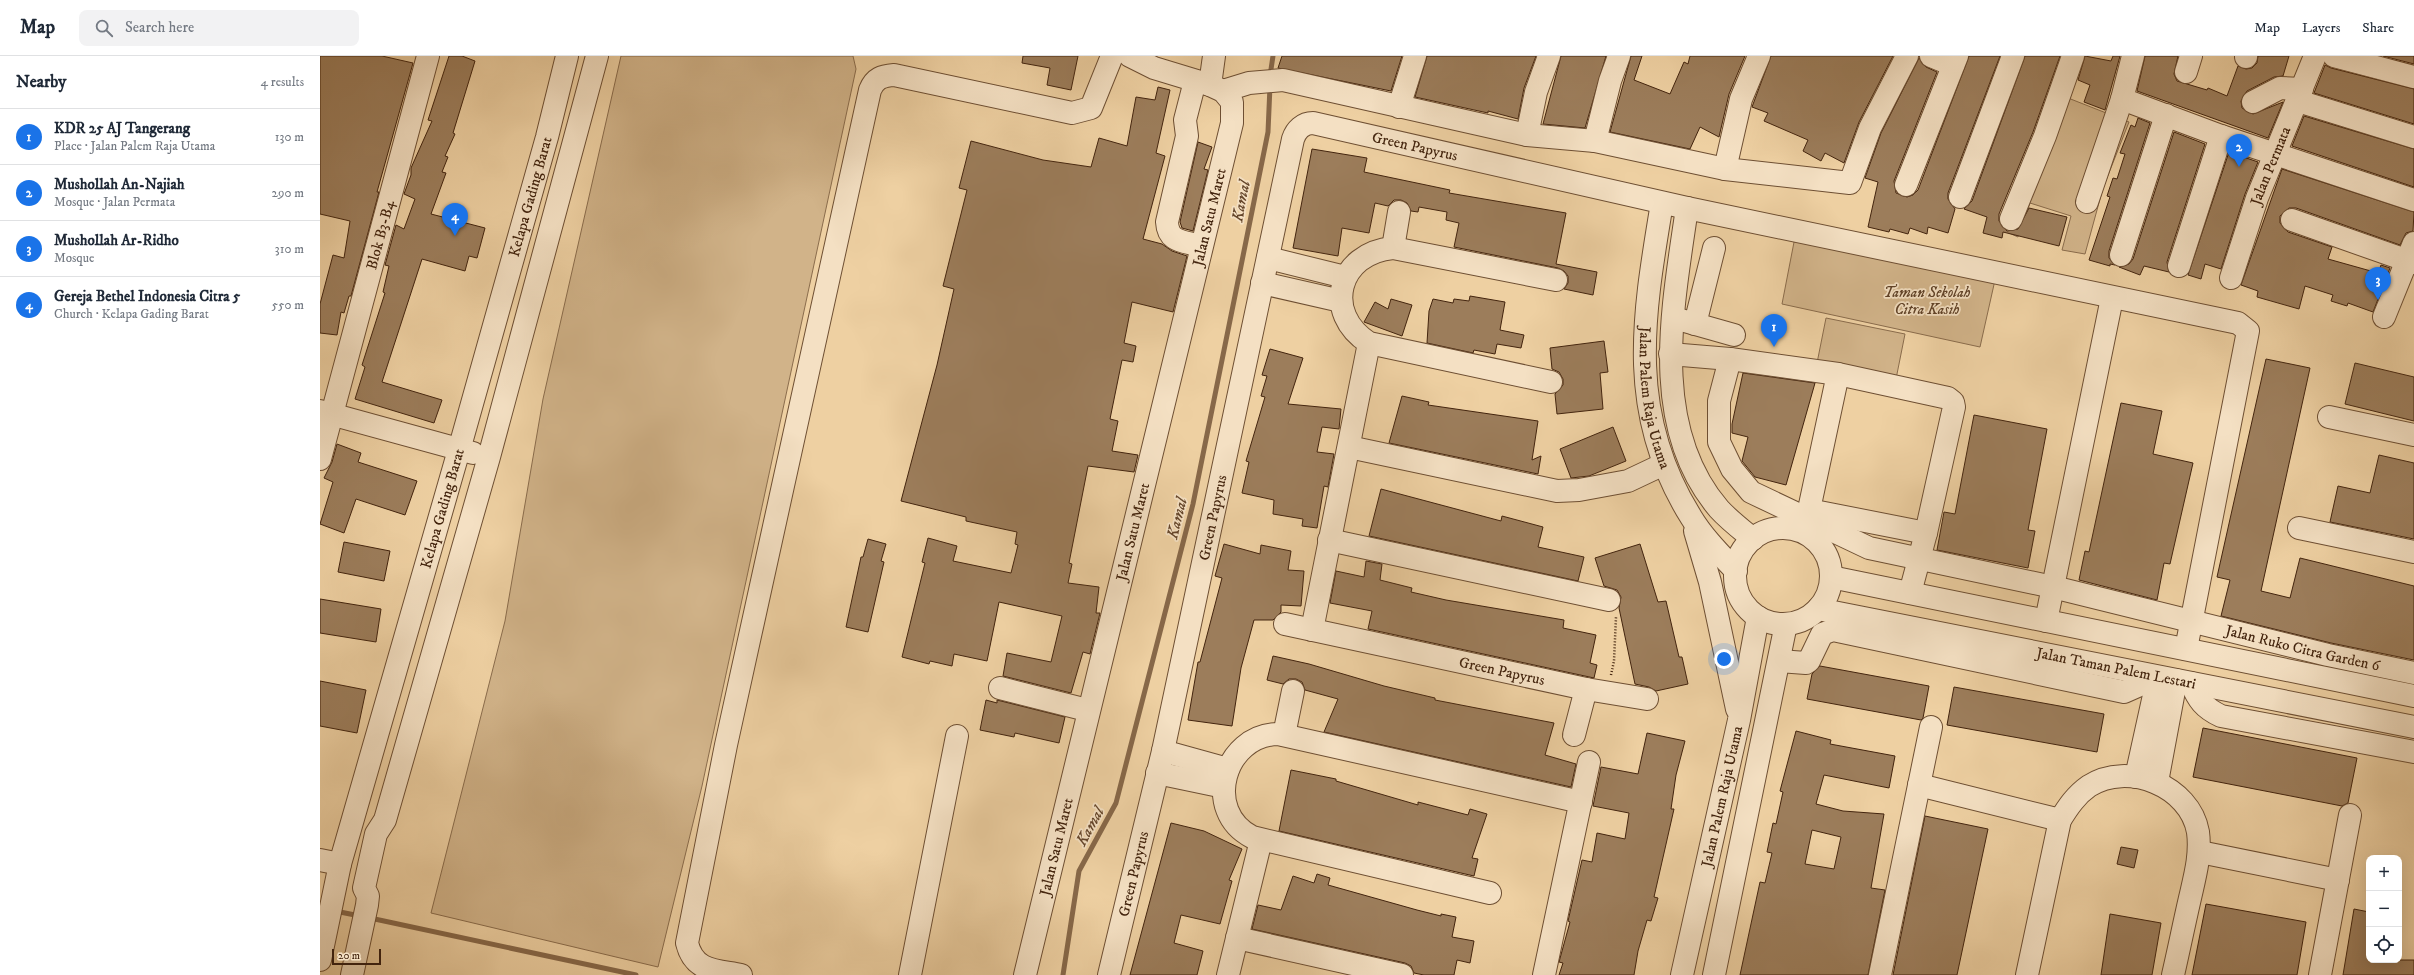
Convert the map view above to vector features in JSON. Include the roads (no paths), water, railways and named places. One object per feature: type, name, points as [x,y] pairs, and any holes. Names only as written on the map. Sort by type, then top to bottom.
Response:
[{"type":"street","name":"Blok B3-B4","points":[[320,459],[326,412],[428,56]]},
{"type":"street","name":"Kelapa Gading Barat","points":[[321,953],[334,894],[330,862],[459,450],[547,137],[567,56]]},
{"type":"street","points":[[352,975],[367,900],[364,888],[374,840],[385,820],[489,457],[597,56]]},
{"type":"street","points":[[741,975],[704,968],[690,954],[687,943],[726,745],[870,90],[874,82],[882,76],[894,75],[1072,113],[1091,108],[1112,56]]},
{"type":"street","points":[[1130,56],[1154,68],[1209,86],[1284,80],[1526,135],[1595,141],[1725,168],[1850,183],[1870,128],[1907,56]]},
{"type":"street","points":[[1201,246],[1173,238],[1167,232],[1167,222],[1187,136],[1184,120],[1209,86],[1214,56]]},
{"type":"street","points":[[1399,107],[1415,56]]},
{"type":"street","points":[[1526,135],[1536,92],[1549,56]]},
{"type":"street","points":[[1595,141],[1610,81],[1619,56]]},
{"type":"street","points":[[1725,168],[1741,99],[1760,56]]},
{"type":"street","points":[[1906,185],[1955,61],[1931,56]]},
{"type":"street","points":[[1960,197],[2013,56]]},
{"type":"street","points":[[2011,218],[2045,136],[2073,56]]},
{"type":"street","points":[[2087,202],[2122,98],[2133,56]]},
{"type":"street","name":"Jalan Permata","points":[[2231,278],[2257,198],[2315,56]]},
{"type":"street","points":[[2334,56],[2414,77]]},
{"type":"street","name":"Jalan Satu Maret","points":[[1025,975],[1088,710],[1232,122],[1232,102],[1209,86]]},
{"type":"street","points":[[2254,102],[2280,88],[2414,137]]},
{"type":"street","points":[[2122,98],[2275,155],[2414,200]]},
{"type":"street","points":[[2121,255],[2166,115]]},
{"type":"street","name":"Green Papyrus","points":[[1109,975],[1163,751],[1293,138],[1300,127],[1310,123],[1662,203],[2112,298],[2238,323],[2248,331],[2191,622]]},
{"type":"street","points":[[2178,266],[2221,136]]},
{"type":"street","name":"Jalan Palem Raja Utama","points":[[1662,203],[1650,275],[1644,343],[1648,400],[1662,458],[1691,518],[1736,570]]},
{"type":"street","name":"Jalan Palem Raja Utama","points":[[1687,208],[1672,318],[1670,354],[1677,413],[1691,460],[1704,486],[1720,509],[1753,539]]},
{"type":"street","points":[[1393,248],[1399,212]]},
{"type":"street","points":[[2292,220],[2412,256],[2384,318]]},
{"type":"street","points":[[1551,382],[1370,343],[1358,336],[1349,326],[1343,314],[1341,301],[1345,277],[1353,264],[1365,255],[1379,249],[1393,248],[1556,280]]},
{"type":"street","points":[[1695,324],[1714,248]]},
{"type":"street","points":[[1268,258],[1345,277]]},
{"type":"street","points":[[1262,283],[1341,301]]},
{"type":"street","points":[[2046,621],[2112,298]]},
{"type":"street","points":[[1672,318],[1734,335]]},
{"type":"street","points":[[1312,630],[1370,343]]},
{"type":"street","points":[[1670,354],[1730,359],[1838,374],[1948,398],[1953,402],[1954,407],[1926,533],[1910,593]]},
{"type":"street","points":[[1730,359],[1719,401],[1719,442],[1732,469],[1751,492],[1808,515],[1926,533]]},
{"type":"street","points":[[1808,515],[1838,374]]},
{"type":"street","points":[[326,412],[459,450],[489,457]]},
{"type":"street","points":[[2329,417],[2414,435]]},
{"type":"street","points":[[1349,447],[1557,491],[1579,490],[1628,480],[1662,458]]},
{"type":"street","name":"Jalan Ruko Citra Garden 6","points":[[1808,515],[1869,548],[2053,587],[2328,655],[2414,673]]},
{"type":"street","points":[[1691,518],[1712,589],[1739,720]]},
{"type":"street","points":[[2299,528],[2414,552]]},
{"type":"street","points":[[1775,529],[1793,529],[1805,533],[1823,548],[1830,565],[1831,577],[1828,594],[1818,609],[1804,619],[1786,624],[1772,623],[1758,617],[1742,600],[1737,589],[1736,570],[1742,553],[1753,539],[1775,529]]},
{"type":"street","points":[[1330,540],[1609,600]]},
{"type":"street","points":[[1831,577],[2414,696]]},
{"type":"street","name":"Jalan Taman Palem Lestari","points":[[1818,609],[1966,649],[2175,680],[2405,726]]},
{"type":"street","name":"Jalan Palem Raja Utama","points":[[1682,975],[1739,720],[1758,617]]},
{"type":"street","points":[[2186,649],[2191,622]]},
{"type":"street","name":"Green Papyrus","points":[[1285,624],[1596,691],[1646,698]]},
{"type":"street","name":"Jalan Palem Raja Utama","points":[[1714,975],[1786,624]]},
{"type":"street","points":[[1779,661],[1806,663],[1810,661],[1822,634],[1833,630],[1966,649]]},
{"type":"street","points":[[2323,677],[2328,655]]},
{"type":"street","points":[[2175,680],[2207,709],[2221,716],[2404,750],[2405,726]]},
{"type":"street","points":[[2136,776],[2175,680]]},
{"type":"street","points":[[2157,782],[2175,680]]},
{"type":"street","points":[[1000,688],[1088,710]]},
{"type":"street","points":[[1284,735],[1293,691]]},
{"type":"street","points":[[1574,735],[1596,691]]},
{"type":"street","points":[[1880,975],[1931,727]]},
{"type":"street","points":[[1490,892],[1261,840],[1246,833],[1233,821],[1225,804],[1226,778],[1237,754],[1253,741],[1272,734],[1284,735],[1581,802]]},
{"type":"street","points":[[910,975],[957,736]]},
{"type":"street","points":[[1163,751],[1226,778]]},
{"type":"street","points":[[1544,975],[1589,762]]},
{"type":"street","points":[[1157,773],[1226,778]]},
{"type":"street","points":[[2027,975],[2060,820],[2072,800],[2091,786],[2113,777],[2136,776],[2157,782],[2175,794],[2189,810],[2197,830],[2200,852],[2174,975]]},
{"type":"street","points":[[1919,785],[2060,820]]},
{"type":"street","points":[[2320,975],[2350,815]]},
{"type":"street","points":[[1228,975],[1261,840]]},
{"type":"street","points":[[2200,852],[2338,880]]},
{"type":"street","points":[[1237,938],[1402,975]]},
{"type":"waterway","name":"Kamal","points":[[1270,76],[1273,56]]},
{"type":"waterway","name":"Kamal","points":[[1063,975],[1079,871],[1116,803],[1193,504],[1268,132],[1270,86]]},
{"type":"waterway","points":[[335,911],[360,916]]},
{"type":"waterway","points":[[370,918],[636,975]]},
{"type":"place","name":"Mushollah An-Najiah","points":[[2239,167]]},
{"type":"place","name":"Gereja Bethel Indonesia Citra 5","points":[[455,236]]},
{"type":"place","name":"Mushollah Ar-Ridho","points":[[2378,300]]},
{"type":"place","name":"KDR 25 AJ Tangerang","points":[[1774,347]]},
{"type":"park label","name":"Taman Sekolah Citra Kasih","points":[[1927,300]]}]
